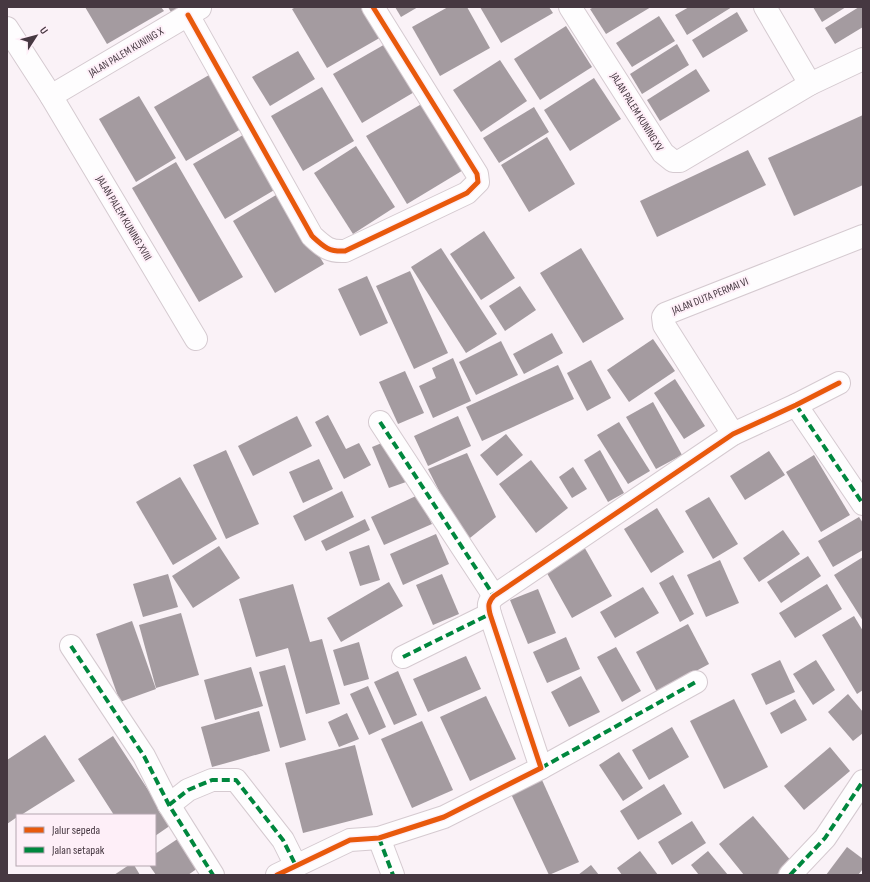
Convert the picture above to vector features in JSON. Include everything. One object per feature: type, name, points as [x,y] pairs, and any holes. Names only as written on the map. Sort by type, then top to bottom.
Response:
[{"type":"street","points":[[194,11],[312,236],[334,252],[345,251],[467,193],[478,182],[477,174],[373,7]]},
{"type":"street","name":"JALAN PALEM KUNING XV","points":[[570,7],[662,153],[672,161],[680,160],[810,84],[863,59]]},
{"type":"street","points":[[765,7],[810,84]]},
{"type":"street","name":"JALAN PALEM KUNING X","points":[[52,96],[194,11]]},
{"type":"street","name":"JALAN PALEM KUNING XVIII","points":[[7,28],[52,96],[196,339]]},
{"type":"street","name":"JALAN DUTA PERMAI VI","points":[[733,434],[664,325],[663,316],[863,236]]},
{"type":"street","points":[[403,658],[492,605],[733,434],[839,383]]},
{"type":"street","points":[[796,405],[863,504]]},
{"type":"street","points":[[380,422],[492,605],[541,768]]},
{"type":"street","points":[[71,646],[144,756],[169,805],[213,875]]},
{"type":"street","points":[[169,805],[188,790],[212,780],[236,780],[283,840],[287,870],[350,840],[379,838],[444,817],[541,768],[696,682]]},
{"type":"street","points":[[790,875],[825,838],[863,781]]},
{"type":"street","points":[[379,838],[393,875]]},
{"type":"building","points":[[85,7],[161,7],[164,11],[107,44]]},
{"type":"building","points":[[168,7],[183,7],[172,14]]},
{"type":"building","points":[[296,7],[366,7],[383,36],[327,68],[292,9]]},
{"type":"building","points":[[395,7],[418,7],[401,17]]},
{"type":"building","points":[[448,7],[467,7],[490,48],[440,76],[412,27]]},
{"type":"building","points":[[480,7],[549,7],[553,13],[501,43]]},
{"type":"building","points":[[594,7],[651,7],[606,34],[590,9]]},
{"type":"building","points":[[689,7],[732,7],[687,35],[675,15]]},
{"type":"building","points":[[813,7],[846,7],[822,22]]},
{"type":"building","points":[[859,7],[863,7],[863,27],[835,44],[825,28]]},
{"type":"building","points":[[737,12],[748,31],[703,58],[692,40]]},
{"type":"building","points":[[659,16],[675,41],[632,67],[616,43]]},
{"type":"building","points":[[566,26],[592,67],[540,100],[514,59]]},
{"type":"building","points":[[387,43],[416,91],[362,123],[333,74]]},
{"type":"building","points":[[677,44],[689,65],[642,94],[630,74]]},
{"type":"building","points":[[298,51],[315,79],[270,106],[252,77]]},
{"type":"building","points":[[500,60],[527,101],[481,132],[453,90]]},
{"type":"building","points":[[696,69],[710,91],[660,121],[647,100]]},
{"type":"building","points":[[209,75],[241,129],[186,161],[154,107]]},
{"type":"building","points":[[594,78],[621,119],[570,151],[544,110]]},
{"type":"building","points":[[322,87],[354,141],[303,171],[271,116]]},
{"type":"building","points":[[139,96],[176,158],[136,182],[99,119]]},
{"type":"building","points":[[425,102],[465,169],[407,204],[366,136]]},
{"type":"building","points":[[534,107],[549,132],[499,163],[483,138]]},
{"type":"building","points":[[863,115],[863,185],[794,216],[768,158]]},
{"type":"building","points":[[243,135],[276,189],[225,219],[193,164]]},
{"type":"building","points":[[547,137],[575,184],[529,212],[501,165]]},
{"type":"building","points":[[356,146],[395,207],[353,234],[314,173]]},
{"type":"building","points":[[748,150],[766,185],[657,237],[640,201]]},
{"type":"building","points":[[176,162],[243,277],[199,302],[132,188]]},
{"type":"building","points":[[281,192],[324,264],[275,293],[233,221]]},
{"type":"building","points":[[484,231],[515,278],[481,300],[450,254]]},
{"type":"building","points":[[441,248],[497,334],[466,353],[411,267]]},
{"type":"building","points":[[581,248],[624,319],[583,343],[540,273]]},
{"type":"building","points":[[410,271],[448,353],[414,369],[376,286]]},
{"type":"building","points":[[367,276],[388,323],[360,336],[338,289]]},
{"type":"building","points":[[520,286],[536,310],[505,331],[489,306]]},
{"type":"building","points":[[552,333],[563,353],[524,374],[513,354]]},
{"type":"building","points":[[653,339],[675,371],[629,402],[607,370]]},
{"type":"building","points":[[501,341],[518,375],[476,395],[459,362]]},
{"type":"building","points":[[453,358],[471,401],[433,418],[419,386],[436,378],[432,368]]},
{"type":"building","points":[[591,360],[611,398],[587,411],[567,373]]},
{"type":"building","points":[[558,365],[574,399],[482,441],[466,407]]},
{"type":"building","points":[[405,371],[424,413],[398,424],[379,382]]},
{"type":"building","points":[[675,379],[705,426],[684,439],[654,393]]},
{"type":"building","points":[[653,402],[682,455],[656,469],[626,417]]},
{"type":"building","points":[[328,415],[346,449],[359,443],[371,465],[344,479],[315,422]]},
{"type":"building","points":[[297,416],[312,446],[253,476],[238,446]]},
{"type":"building","points":[[458,416],[471,446],[428,466],[414,436]]},
{"type":"building","points":[[619,422],[650,471],[628,484],[597,435]]},
{"type":"building","points":[[506,434],[523,455],[497,476],[480,455]]},
{"type":"building","points":[[389,440],[406,482],[389,488],[372,447]]},
{"type":"building","points":[[226,450],[259,524],[226,539],[193,465]]},
{"type":"building","points":[[600,450],[624,493],[608,502],[584,460]]},
{"type":"building","points":[[769,451],[785,475],[745,500],[730,476]]},
{"type":"building","points":[[467,453],[496,517],[465,542],[428,469]]},
{"type":"building","points":[[814,455],[850,515],[821,532],[786,472]]},
{"type":"building","points":[[319,459],[333,489],[303,503],[289,472]]},
{"type":"building","points":[[531,460],[568,508],[536,533],[499,484]]},
{"type":"building","points":[[573,467],[587,489],[572,498],[559,477]]},
{"type":"building","points":[[180,477],[217,539],[173,565],[136,502]]},
{"type":"building","points":[[342,491],[354,517],[305,541],[293,516]]},
{"type":"building","points":[[418,495],[432,524],[384,545],[371,517]]},
{"type":"building","points":[[709,497],[738,544],[713,559],[685,511]]},
{"type":"building","points":[[657,508],[684,552],[651,573],[624,529]]},
{"type":"building","points":[[859,517],[863,523],[863,550],[833,567],[818,541]]},
{"type":"building","points":[[365,519],[370,530],[326,551],[321,541]]},
{"type":"building","points":[[783,530],[800,554],[759,582],[743,558]]},
{"type":"building","points":[[436,534],[449,564],[403,585],[390,554]]},
{"type":"building","points":[[582,543],[612,596],[572,618],[543,566]]},
{"type":"building","points":[[369,545],[380,580],[360,586],[349,552]]},
{"type":"building","points":[[219,546],[240,578],[193,608],[172,576]]},
{"type":"building","points":[[808,556],[821,576],[781,603],[767,582]]},
{"type":"building","points":[[863,557],[863,621],[834,575]]},
{"type":"building","points":[[720,560],[739,603],[706,617],[687,575]]},
{"type":"building","points":[[168,574],[178,607],[143,617],[133,584]]},
{"type":"building","points":[[442,574],[459,614],[433,625],[416,585]]},
{"type":"building","points":[[673,575],[694,614],[680,622],[659,583]]},
{"type":"building","points":[[389,582],[403,606],[341,642],[327,618]]},
{"type":"building","points":[[293,584],[310,642],[322,639],[340,704],[306,714],[288,648],[256,657],[239,599]]},
{"type":"building","points":[[827,584],[842,609],[795,638],[779,613]]},
{"type":"building","points":[[643,587],[659,613],[615,638],[600,612]]},
{"type":"building","points":[[538,589],[556,633],[528,644],[510,600]]},
{"type":"building","points":[[181,613],[199,675],[156,688],[139,625]]},
{"type":"building","points":[[854,616],[863,631],[863,690],[857,694],[822,635]]},
{"type":"building","points":[[132,621],[156,689],[120,702],[96,634]]},
{"type":"building","points":[[688,624],[709,664],[657,692],[636,652]]},
{"type":"building","points":[[566,637],[580,669],[547,683],[533,652]]},
{"type":"building","points":[[359,642],[369,679],[344,686],[333,650]]},
{"type":"building","points":[[616,647],[641,691],[622,702],[597,657]]},
{"type":"building","points":[[466,656],[481,689],[428,712],[413,679]]},
{"type":"building","points":[[780,660],[795,692],[766,705],[751,674]]},
{"type":"building","points":[[816,660],[835,690],[813,705],[793,674]]},
{"type":"building","points":[[285,665],[306,740],[280,748],[259,672]]},
{"type":"building","points":[[251,667],[263,706],[215,720],[204,680]]},
{"type":"building","points":[[398,671],[417,715],[394,725],[374,682]]},
{"type":"building","points":[[581,676],[600,712],[569,727],[551,692]]},
{"type":"building","points":[[368,686],[386,727],[369,735],[350,694]]},
{"type":"building","points":[[848,694],[863,712],[863,733],[853,741],[828,712]]},
{"type":"building","points":[[486,696],[516,759],[470,781],[440,717]]},
{"type":"building","points":[[734,699],[768,767],[724,789],[690,721]]},
{"type":"building","points":[[795,699],[807,720],[781,734],[770,713]]},
{"type":"building","points":[[259,711],[270,751],[212,767],[201,727]]},
{"type":"building","points":[[347,713],[359,739],[339,747],[328,722]]},
{"type":"building","points":[[422,721],[453,790],[412,808],[381,739]]},
{"type":"building","points":[[672,727],[689,757],[649,780],[632,750]]},
{"type":"building","points":[[45,735],[75,781],[23,814],[16,814],[16,818],[7,824],[7,760]]},
{"type":"building","points":[[113,736],[171,825],[156,835],[156,814],[113,814],[78,759]]},
{"type":"building","points":[[355,745],[373,815],[303,833],[285,763]]},
{"type":"building","points":[[830,747],[850,771],[804,810],[784,786]]},
{"type":"building","points":[[619,752],[643,788],[623,801],[599,765]]},
{"type":"building","points":[[542,780],[579,862],[549,875],[511,794]]},
{"type":"building","points":[[664,784],[682,814],[638,840],[620,811]]},
{"type":"building","points":[[753,816],[792,862],[776,875],[744,875],[719,844]]},
{"type":"building","points":[[692,821],[706,843],[672,865],[658,842]]},
{"type":"building","points":[[179,838],[198,868],[188,875],[156,875],[150,866],[156,866],[156,853]]},
{"type":"building","points":[[847,847],[863,859],[863,869],[858,875],[826,875]]},
{"type":"building","points":[[640,851],[658,875],[622,875],[617,868]]},
{"type":"building","points":[[708,851],[728,875],[699,875],[691,865]]},
{"type":"building","points":[[591,865],[599,875],[578,875]]},
{"type":"building","points":[[128,866],[135,866],[140,875],[114,875]]},
{"type":"marked path","points":[[796,405],[863,504]]},
{"type":"marked path","points":[[380,422],[494,596]]},
{"type":"marked path","points":[[403,657],[490,614]]},
{"type":"marked path","points":[[71,646],[144,756],[169,805],[213,875]]},
{"type":"marked path","points":[[541,768],[696,682]]},
{"type":"marked path","points":[[169,805],[188,790],[212,780],[236,780],[283,840],[296,866]]},
{"type":"marked path","points":[[790,875],[825,838],[863,781]]},
{"type":"marked path","points":[[379,838],[393,875]]},
{"type":"cycle path","points":[[188,15],[312,236],[331,250],[345,251],[467,193],[478,182],[477,174],[373,7]]},
{"type":"cycle path","points":[[277,875],[350,840],[379,838],[444,817],[541,768],[490,614],[489,604],[492,598],[733,434],[839,383]]}]
